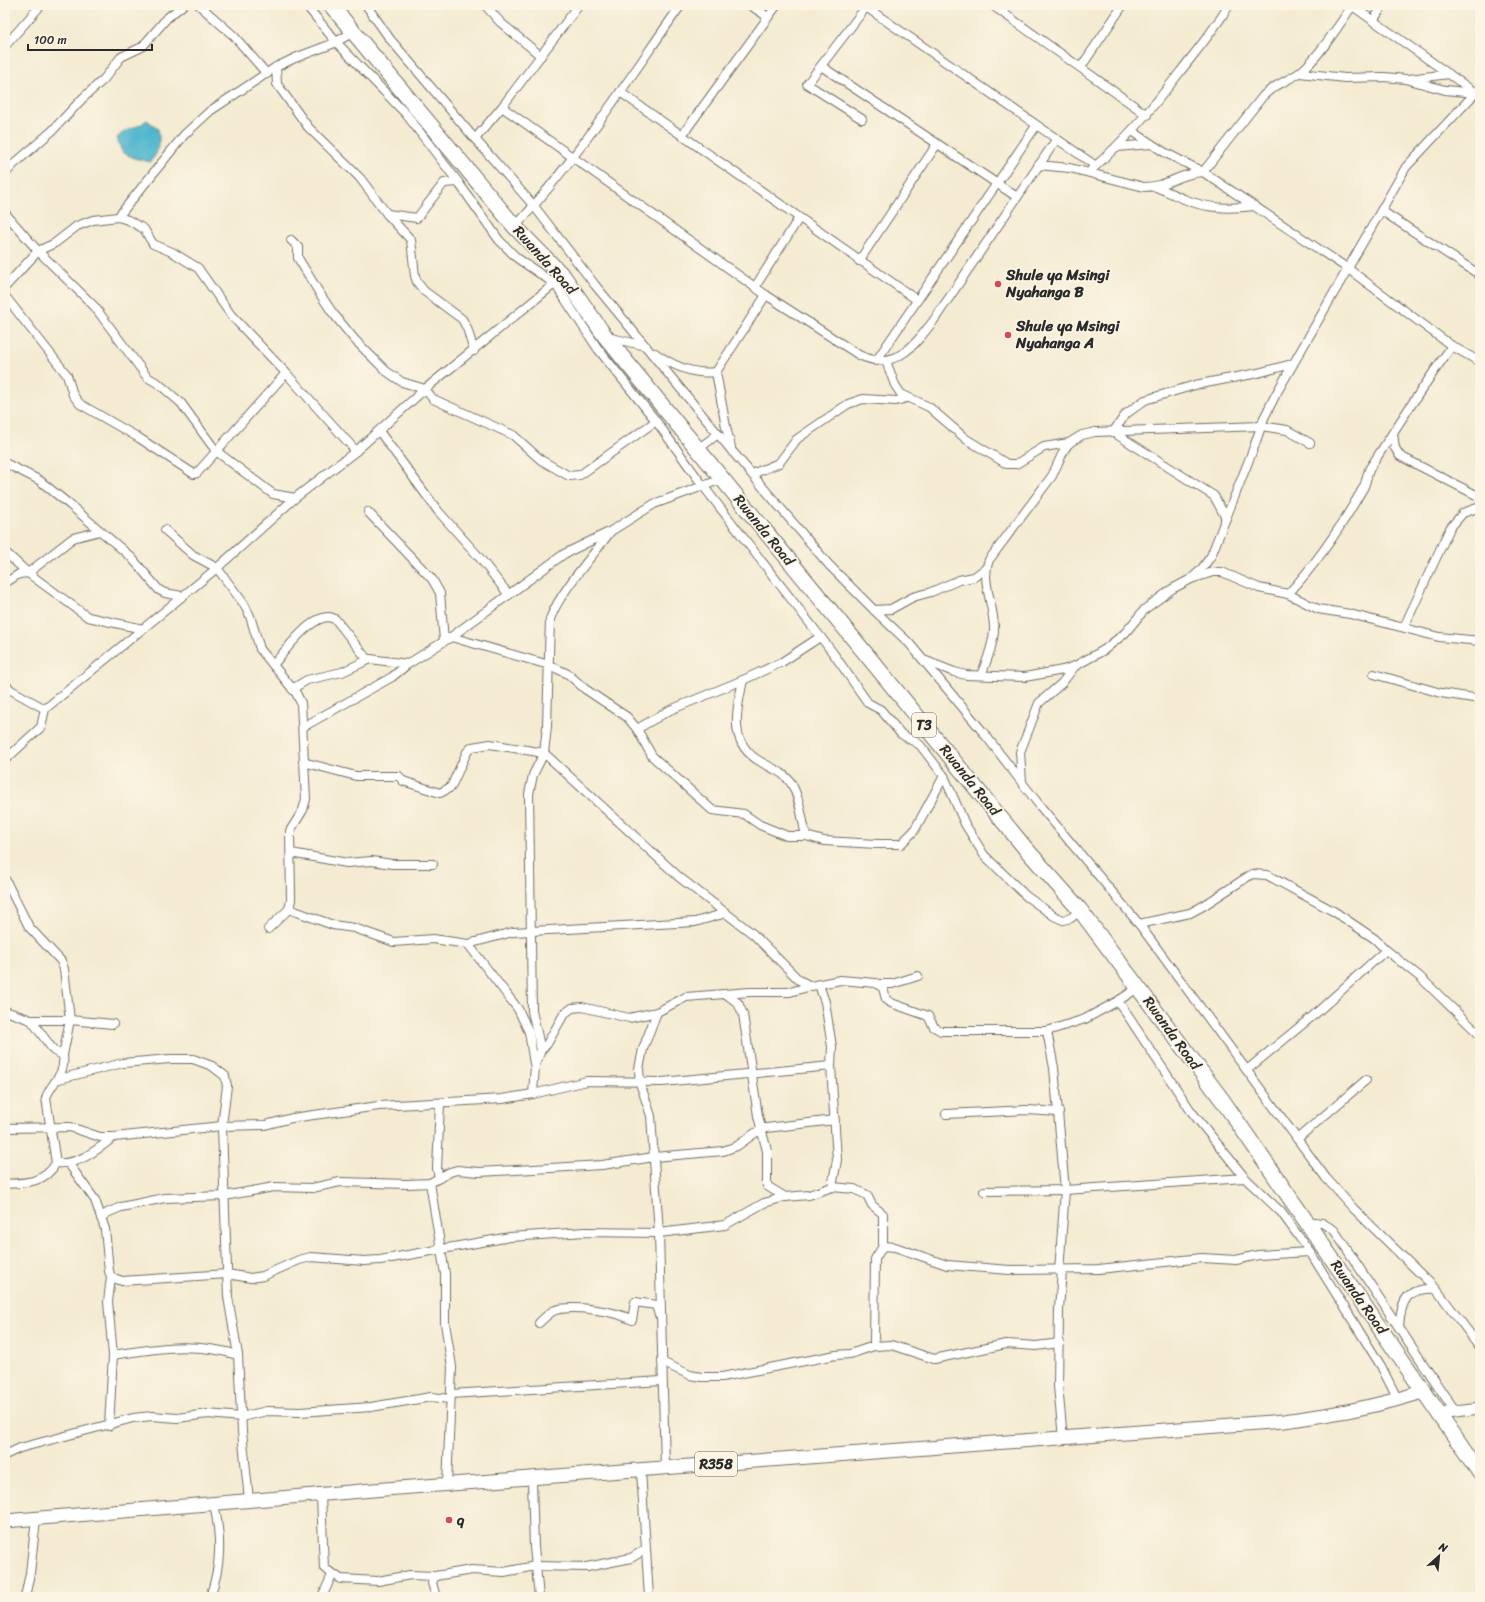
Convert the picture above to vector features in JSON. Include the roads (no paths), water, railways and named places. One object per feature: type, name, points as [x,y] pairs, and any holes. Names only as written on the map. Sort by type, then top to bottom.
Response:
[{"type":"highway","name":"Rwanda Road","points":[[331,5],[352,33],[559,280],[1026,849],[1080,910],[1223,1101],[1286,1194],[1307,1221],[1425,1391],[1480,1473]]},
{"type":"main road","name":"R358","points":[[5,1521],[249,1500],[532,1480],[1159,1429],[1284,1421],[1353,1411],[1398,1400],[1425,1391]]},
{"type":"street","points":[[5,46],[41,5]]},
{"type":"street","points":[[5,174],[14,164],[52,131],[83,98],[104,79],[121,57],[142,47],[167,18],[183,5]]},
{"type":"street","points":[[199,5],[234,36],[267,74]]},
{"type":"street","points":[[306,5],[336,42],[397,103],[508,250],[559,280],[598,349],[656,421],[704,487],[837,658],[868,703],[881,710],[901,734],[918,742],[944,776],[975,841],[984,855],[1026,896],[1054,916],[1063,920],[1071,918],[1080,910]]},
{"type":"street","points":[[366,5],[390,39],[534,206],[732,451],[829,565],[909,643],[983,732],[1023,784],[1139,924],[1248,1069],[1297,1139],[1353,1208],[1436,1289],[1480,1347]]},
{"type":"street","points":[[475,139],[541,56],[579,5]]},
{"type":"street","points":[[750,5],[768,17]]},
{"type":"street","points":[[683,134],[777,5]]},
{"type":"street","points":[[992,5],[1147,114]]},
{"type":"street","points":[[1088,172],[1116,147],[1147,114],[1206,38],[1229,5]]},
{"type":"street","points":[[1373,21],[1383,5]]},
{"type":"street","points":[[515,227],[534,206],[573,156],[620,92],[679,6]]},
{"type":"street","points":[[862,120],[807,84],[864,6],[1056,140],[1096,166]]},
{"type":"street","points":[[1082,67],[1120,6]]},
{"type":"street","points":[[1155,187],[1186,174],[1203,172],[1263,96],[1273,87],[1300,73],[1331,37],[1352,6],[1449,74],[1478,92]]},
{"type":"street","points":[[489,7],[500,22],[541,56]]},
{"type":"street","points":[[118,217],[184,136],[210,111],[276,67],[336,42],[352,33]]},
{"type":"street","points":[[821,66],[1017,197]]},
{"type":"street","points":[[276,67],[277,84],[312,133],[360,178],[387,214],[410,240],[415,276],[420,286],[424,291],[462,319],[468,328],[474,351]]},
{"type":"street","points":[[1300,73],[1345,78],[1384,77],[1406,79],[1446,90],[1478,92]]},
{"type":"street","points":[[1406,79],[1449,74]]},
{"type":"street","points":[[620,92],[683,134],[859,261],[917,300]]},
{"type":"street","points":[[1191,579],[1209,560],[1261,426],[1292,364],[1347,268],[1382,212],[1410,161],[1478,92]]},
{"type":"street","points":[[502,106],[766,295],[859,355],[876,362],[886,361],[898,357],[926,330],[1056,140]]},
{"type":"street","points":[[876,362],[1036,126]]},
{"type":"street","points":[[1132,131],[1151,144],[1203,172],[1347,268],[1452,346],[1480,362]]},
{"type":"street","points":[[859,261],[937,144]]},
{"type":"street","points":[[1116,147],[1151,144]]},
{"type":"street","points":[[1038,165],[1053,165],[1088,172],[1144,187],[1155,187],[1184,199],[1208,206],[1231,209],[1254,206]]},
{"type":"street","points":[[387,214],[417,218],[444,182],[458,182]]},
{"type":"street","points":[[1382,212],[1480,275]]},
{"type":"street","points":[[5,213],[38,251],[94,306],[143,372],[181,403],[216,451],[273,494],[295,498]]},
{"type":"street","points":[[5,287],[38,251],[55,243],[82,224],[118,217],[128,220],[144,230],[153,244],[172,252],[198,268],[231,315],[286,373],[356,451]]},
{"type":"street","points":[[755,286],[799,218]]},
{"type":"street","points":[[291,240],[298,247],[298,258],[332,312],[354,339],[386,372],[402,382],[425,389],[433,399],[513,435],[541,460],[573,477],[580,475],[656,421]]},
{"type":"street","points":[[5,760],[41,727],[45,709],[217,568],[295,498],[356,451],[425,389],[474,351],[559,280]]},
{"type":"street","points":[[732,451],[716,372],[766,295]]},
{"type":"street","points":[[5,296],[67,375],[73,395],[80,404],[139,438],[194,474],[197,473],[286,373]]},
{"type":"street","points":[[605,336],[646,346],[671,364],[682,369],[707,373],[716,372]]},
{"type":"street","points":[[1288,594],[1301,581],[1335,534],[1364,488],[1370,467],[1423,386],[1452,346]]},
{"type":"street","points":[[886,361],[898,390],[907,398],[929,408],[966,439],[1007,464],[1016,464],[1044,447],[1069,443],[1082,435],[1094,432],[1261,426],[1287,430],[1310,443]]},
{"type":"street","points":[[1113,432],[1126,414],[1145,400],[1195,385],[1258,373],[1292,364]]},
{"type":"street","points":[[752,474],[780,463],[797,439],[848,404],[863,399],[896,401],[907,398]]},
{"type":"street","points":[[379,431],[438,511],[479,557],[509,595]]},
{"type":"street","points":[[1113,432],[1214,496],[1226,518]]},
{"type":"street","points":[[698,449],[718,434]]},
{"type":"street","points":[[1393,434],[1395,448],[1400,456],[1480,497]]},
{"type":"street","points":[[981,675],[992,643],[994,629],[985,570],[989,560],[1052,476],[1069,443]]},
{"type":"street","points":[[7,464],[39,480],[131,557],[159,590],[165,593],[182,596]]},
{"type":"street","points":[[303,726],[381,684],[408,664],[448,639],[564,554],[611,531],[654,504],[704,487],[722,479]]},
{"type":"street","points":[[1404,627],[1450,528],[1463,513],[1480,507]]},
{"type":"street","points":[[368,512],[432,579],[440,593],[448,639]]},
{"type":"street","points":[[165,530],[194,555],[217,568],[244,604],[250,616],[258,644],[301,703],[306,799],[303,810],[290,831],[291,853],[289,909],[268,929]]},
{"type":"street","points":[[5,583],[19,574],[28,573],[73,538],[100,531]]},
{"type":"street","points":[[541,1050],[532,1011],[529,794],[533,775],[544,753],[547,727],[550,619],[554,610],[611,531]]},
{"type":"street","points":[[5,552],[28,573],[88,617],[143,629]]},
{"type":"street","points":[[874,610],[891,609],[913,597],[931,592],[959,580],[974,577],[985,570]]},
{"type":"street","points":[[923,660],[954,672],[981,675],[1036,676],[1075,666],[1104,650],[1125,633],[1136,617],[1172,589],[1191,579],[1213,572],[1222,572],[1259,588],[1288,594],[1318,609],[1350,614],[1439,637],[1480,640]]},
{"type":"street","points":[[273,665],[308,625],[320,620],[332,618],[336,620],[367,659]]},
{"type":"street","points":[[637,729],[670,710],[782,662],[820,638]]},
{"type":"street","points":[[448,639],[549,665],[568,674],[585,689],[620,711],[637,729],[652,756],[693,791],[708,808],[719,812],[744,814],[760,825],[783,835],[806,836],[824,841],[901,844],[914,831],[944,776]]},
{"type":"street","points":[[292,689],[307,680],[342,672],[367,659],[373,658],[395,663],[408,664]]},
{"type":"street","points":[[1023,784],[1020,752],[1039,703],[1062,683],[1075,666]]},
{"type":"street","points":[[1374,674],[1441,693],[1480,699]]},
{"type":"street","points":[[743,680],[736,714],[737,732],[743,744],[751,754],[760,762],[780,772],[790,782],[797,799],[806,836]]},
{"type":"street","points":[[5,684],[11,690],[45,709]]},
{"type":"street","points":[[303,762],[356,776],[399,776],[403,781],[440,793],[451,787],[467,752],[472,747],[490,744],[544,753],[679,877],[753,934],[777,956],[793,975],[806,984],[815,986],[826,1007],[832,1047],[831,1066],[837,1160],[832,1187]]},
{"type":"street","points":[[291,853],[347,863],[372,861],[395,864],[433,864]]},
{"type":"street","points":[[1139,924],[1190,912],[1203,906],[1252,874],[1266,875],[1335,912],[1375,939],[1386,950],[1420,977],[1480,1035]]},
{"type":"street","points":[[5,879],[29,927],[60,962],[64,969],[70,1020],[63,1055],[64,1060],[59,1079],[50,1090],[46,1098],[56,1163],[54,1167],[35,1181],[5,1184]]},
{"type":"street","points":[[289,909],[333,925],[354,928],[394,942],[433,940],[468,944],[506,933],[695,922],[726,913]]},
{"type":"street","points":[[468,944],[518,1009],[529,1032],[535,1066],[533,1094]]},
{"type":"street","points":[[1248,1069],[1314,1015],[1386,950]]},
{"type":"street","points":[[535,1066],[541,1050],[547,1044],[564,1014],[572,1008],[582,1007],[629,1018],[658,1012],[686,997],[790,992],[846,980],[859,983],[872,982],[892,984],[918,976]]},
{"type":"street","points":[[880,984],[888,1001],[897,1006],[928,1016],[934,1027],[941,1031],[1047,1031],[1085,1019],[1118,1001],[1139,987]]},
{"type":"street","points":[[726,994],[738,1004],[743,1014],[761,1130],[767,1150],[767,1186],[785,1197]]},
{"type":"street","points":[[1118,1001],[1191,1111],[1245,1178],[1281,1212],[1310,1252],[1381,1366],[1398,1400]]},
{"type":"street","points":[[5,1011],[31,1020],[70,1020],[113,1024]]},
{"type":"street","points":[[658,1012],[639,1062],[640,1083],[651,1116],[660,1233],[665,1468]]},
{"type":"street","points":[[31,1020],[54,1051],[63,1055]]},
{"type":"street","points":[[1047,1031],[1052,1054],[1059,1112],[1065,1190],[1059,1309],[1060,1343],[1058,1386],[1063,1438]]},
{"type":"street","points":[[59,1079],[129,1062],[193,1059],[212,1066],[225,1076],[227,1086],[222,1126],[228,1297],[238,1355],[241,1417],[249,1500]]},
{"type":"street","points":[[5,1128],[70,1127],[100,1136],[114,1138],[222,1126],[265,1125],[292,1118],[379,1106],[482,1101],[533,1094],[587,1081],[640,1083],[831,1066]]},
{"type":"street","points":[[1297,1139],[1366,1080]]},
{"type":"street","points":[[439,1178],[440,1104]]},
{"type":"street","points":[[946,1114],[1028,1110],[1059,1112]]},
{"type":"street","points":[[101,1218],[107,1213],[121,1207],[148,1200],[224,1196],[266,1188],[312,1188],[340,1182],[406,1184],[430,1183],[457,1170],[479,1172],[602,1165],[654,1157],[723,1151],[737,1146],[761,1130],[773,1127],[835,1120]]},
{"type":"street","points":[[56,1163],[69,1164],[82,1159],[114,1138]]},
{"type":"street","points":[[69,1164],[90,1192],[105,1229],[108,1265],[111,1277],[108,1302],[113,1355],[109,1426]]},
{"type":"street","points":[[984,1191],[1065,1190],[1245,1178]]},
{"type":"street","points":[[430,1183],[445,1282],[445,1323],[452,1367],[447,1485]]},
{"type":"street","points":[[111,1277],[122,1281],[227,1274],[251,1278],[263,1276],[299,1260],[311,1257],[364,1261],[510,1237],[585,1232],[660,1233],[725,1225],[764,1204],[785,1197],[810,1195],[832,1187],[854,1189],[867,1195],[872,1205],[883,1214],[883,1246],[875,1259],[874,1346]]},
{"type":"street","points":[[1307,1221],[1322,1223],[1328,1225],[1334,1230],[1454,1410]]},
{"type":"street","points":[[883,1246],[894,1247],[946,1265],[1010,1270],[1061,1271],[1099,1269],[1202,1258],[1236,1260],[1258,1255],[1310,1252]]},
{"type":"street","points":[[1399,1327],[1401,1306],[1408,1295],[1417,1290],[1436,1289]]},
{"type":"street","points":[[539,1323],[553,1311],[566,1308],[616,1313],[632,1320],[635,1302],[656,1305],[661,1323]]},
{"type":"street","points":[[662,1362],[690,1375],[701,1377],[722,1377],[836,1355],[850,1354],[874,1346],[891,1345],[934,1358],[1006,1344],[1036,1346],[1060,1343]]},
{"type":"street","points":[[113,1355],[167,1347],[189,1347],[211,1349],[238,1355]]},
{"type":"street","points":[[5,1455],[20,1448],[109,1426],[133,1418],[152,1416],[177,1418],[208,1414],[241,1417],[267,1411],[300,1412],[371,1407],[431,1397],[662,1381]]},
{"type":"street","points":[[1439,1413],[1480,1408]]},
{"type":"street","points":[[641,1470],[649,1597]]},
{"type":"street","points":[[532,1480],[539,1597]]},
{"type":"street","points":[[321,1496],[323,1565],[326,1571],[341,1579],[378,1581],[410,1575],[434,1579],[472,1570],[504,1572],[536,1566],[587,1566],[631,1558],[646,1549]]},
{"type":"street","points":[[210,1597],[220,1560],[220,1530],[214,1503]]},
{"type":"street","points":[[24,1597],[30,1573],[36,1519]]},
{"type":"street","points":[[322,1597],[332,1575]]},
{"type":"street","points":[[434,1579],[436,1597]]},
{"type":"water","points":[[147,120],[158,129],[159,139],[156,154],[150,162],[134,158],[122,152],[117,138],[121,134]]},
{"type":"place","name":"Shule ya Msingi Nyahanga B","points":[[998,284]]},
{"type":"place","name":"Shule ya Msingi Nyahanga A","points":[[1008,335]]},
{"type":"place","name":"q","points":[[449,1520]]}]
